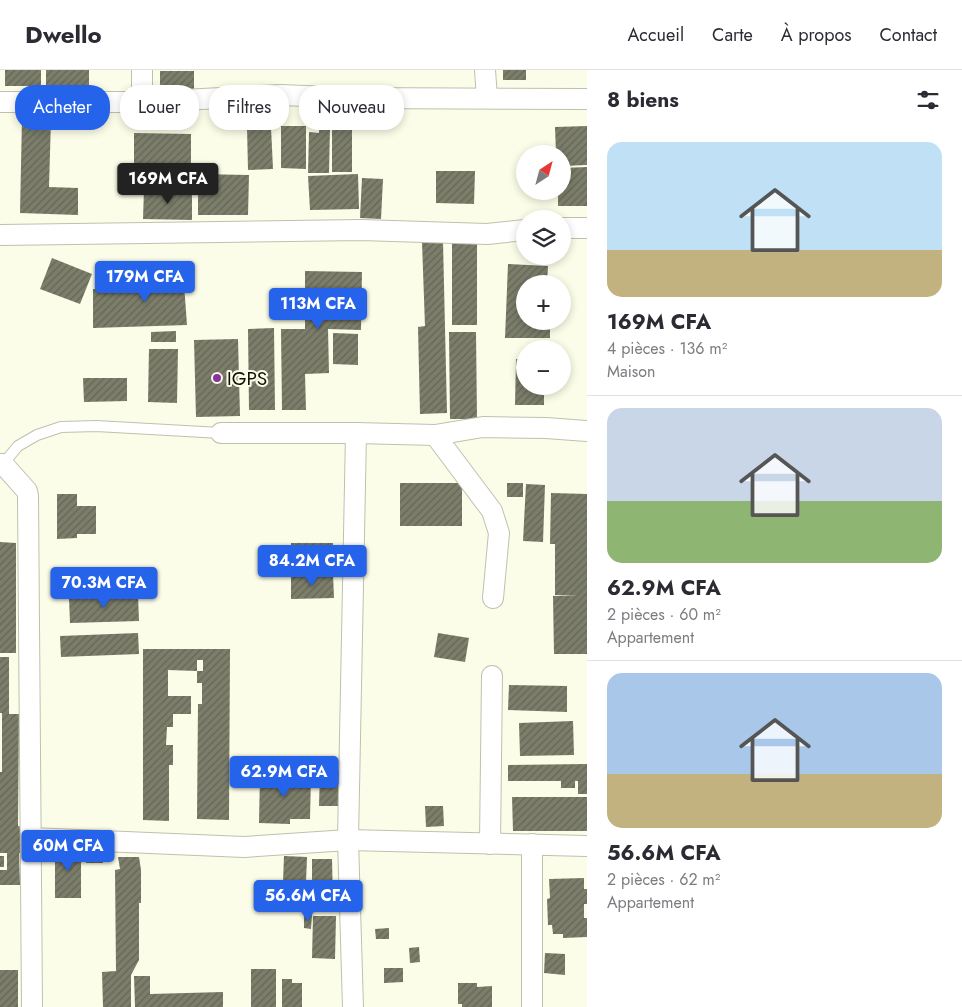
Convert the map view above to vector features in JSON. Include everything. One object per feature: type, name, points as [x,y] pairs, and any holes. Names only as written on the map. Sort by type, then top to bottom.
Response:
[{"type":"street","points":[[142,70],[142,85]]},
{"type":"street","points":[[485,70],[487,98]]},
{"type":"street","points":[[199,99],[280,95],[355,98],[587,99]]},
{"type":"street","points":[[0,102],[120,102]]},
{"type":"street","points":[[571,228],[587,228]]},
{"type":"street","points":[[0,235],[361,230],[486,234],[516,231]]},
{"type":"street","points":[[222,433],[435,435],[483,427],[587,431]]},
{"type":"street","points":[[353,1007],[348,840],[356,433]]},
{"type":"street","points":[[435,435],[492,511],[499,533],[493,598]]},
{"type":"street","points":[[1,464],[27,491],[28,496],[32,1007]]},
{"type":"street","points":[[490,844],[492,676]]},
{"type":"street","points":[[31,838],[244,847],[348,840],[587,846]]},
{"type":"street","points":[[532,844],[532,1007]]},
{"type":"lane","points":[[1,464],[18,446],[37,435],[61,427],[96,426],[222,433]]},
{"type":"building","points":[[5,70],[41,70],[41,85],[5,86]]},
{"type":"building","points":[[46,70],[89,70],[89,85],[46,85]]},
{"type":"building","points":[[503,70],[526,70],[526,80],[503,80]]},
{"type":"building","points":[[160,71],[194,71],[194,85],[160,85]]},
{"type":"building","points":[[289,126],[299,126],[299,130],[306,130],[306,169],[281,168],[281,130],[289,130]]},
{"type":"building","points":[[587,126],[587,165],[571,166],[571,145],[556,145],[555,127]]},
{"type":"building","points":[[22,130],[51,130],[49,187],[78,188],[78,215],[20,213]]},
{"type":"building","points":[[247,130],[271,130],[273,169],[248,170]]},
{"type":"building","points":[[319,130],[330,130],[329,173],[308,173],[309,132],[319,133]]},
{"type":"building","points":[[332,130],[352,130],[352,172],[332,172]]},
{"type":"building","points":[[134,133],[191,134],[191,164],[134,163]]},
{"type":"building","points":[[587,167],[587,206],[558,206],[558,200],[571,200],[571,168]]},
{"type":"building","points":[[136,171],[195,171],[195,187],[136,187]]},
{"type":"building","points":[[436,171],[475,171],[474,204],[436,203]]},
{"type":"building","points":[[198,174],[249,175],[248,215],[198,215]]},
{"type":"building","points":[[358,174],[359,209],[310,210],[308,176]]},
{"type":"building","points":[[362,178],[383,179],[381,219],[360,218]]},
{"type":"building","points":[[144,189],[192,190],[192,220],[143,219]]},
{"type":"building","points":[[452,241],[477,241],[477,325],[452,325]]},
{"type":"building","points":[[422,242],[443,242],[447,413],[420,414],[418,327],[425,326]]},
{"type":"building","points":[[52,258],[92,274],[80,304],[40,289]]},
{"type":"building","points":[[508,264],[548,266],[548,275],[516,275],[516,330],[550,330],[550,338],[505,338]]},
{"type":"building","points":[[191,268],[192,283],[184,284],[187,325],[93,328],[93,289],[148,291],[148,281],[154,281],[154,269]]},
{"type":"building","points":[[305,271],[362,272],[361,330],[328,329],[329,373],[305,374],[306,410],[282,410],[281,329],[305,329]]},
{"type":"building","points":[[274,328],[275,410],[249,410],[248,329]]},
{"type":"building","points":[[176,331],[176,342],[151,342],[151,332]]},
{"type":"building","points":[[449,332],[476,332],[477,419],[450,419]]},
{"type":"building","points":[[333,333],[358,334],[358,365],[333,364]]},
{"type":"building","name":"IGPS","points":[[238,339],[240,416],[196,417],[194,340]]},
{"type":"building","points":[[149,349],[178,349],[177,403],[148,402]]},
{"type":"building","points":[[516,359],[516,395],[544,395],[544,405],[515,405]]},
{"type":"building","points":[[83,378],[127,378],[127,401],[84,402]]},
{"type":"building","points":[[400,483],[462,483],[462,526],[400,526]]},
{"type":"building","points":[[507,483],[523,483],[523,497],[507,497]]},
{"type":"building","points":[[526,484],[545,485],[543,542],[523,541]]},
{"type":"building","points":[[551,493],[587,494],[587,654],[554,654],[553,596],[578,595],[555,595],[555,544],[550,544]]},
{"type":"building","points":[[57,494],[77,494],[77,506],[96,506],[96,534],[77,534],[77,538],[57,539]]},
{"type":"building","points":[[0,542],[16,543],[16,653],[0,653]]},
{"type":"building","points":[[291,543],[333,543],[333,568],[291,569]]},
{"type":"building","points":[[333,574],[334,598],[291,599],[291,575]]},
{"type":"building","points":[[138,595],[139,621],[70,623],[69,598]]},
{"type":"building","points":[[138,633],[139,654],[61,657],[60,636]]},
{"type":"building","points":[[438,633],[469,638],[465,662],[434,657]]},
{"type":"building","points":[[143,649],[230,649],[229,820],[197,819],[198,704],[202,704],[202,683],[197,683],[197,671],[168,670],[168,696],[191,696],[191,714],[173,714],[173,727],[167,727],[166,745],[173,745],[173,765],[169,765],[169,821],[143,820]],"holes":[[[197,660],[203,660],[203,671],[197,671]]]},
{"type":"building","points":[[0,657],[9,657],[9,714],[19,714],[18,826],[23,827],[23,853],[19,853],[20,885],[0,885],[0,870],[7,870],[7,853],[0,853],[2,713],[0,713]]},
{"type":"building","points":[[509,685],[567,686],[567,712],[508,710]]},
{"type":"building","points":[[573,721],[574,755],[520,756],[519,723]]},
{"type":"building","points":[[587,764],[587,794],[578,794],[578,781],[575,781],[575,788],[561,788],[561,781],[508,781],[508,765]]},
{"type":"building","points":[[320,770],[344,771],[344,806],[319,806]]},
{"type":"building","points":[[260,774],[311,775],[310,819],[290,819],[290,824],[259,823]]},
{"type":"building","points":[[512,797],[587,797],[587,831],[513,831]]},
{"type":"building","points":[[425,806],[443,806],[444,826],[426,827]]},
{"type":"building","points":[[55,846],[81,847],[81,898],[55,898]]},
{"type":"building","points":[[86,848],[104,848],[103,863],[86,863]]},
{"type":"building","points":[[0,856],[4,856],[4,867],[0,867]]},
{"type":"building","points":[[284,856],[307,857],[306,882],[283,882]]},
{"type":"building","points":[[118,857],[139,857],[141,903],[139,903],[139,960],[131,975],[131,1007],[103,1007],[102,972],[116,971],[115,870],[120,869]]},
{"type":"building","points":[[312,859],[332,859],[333,903],[312,903]]},
{"type":"building","points":[[584,878],[584,889],[587,889],[587,904],[584,904],[584,918],[587,918],[587,937],[563,938],[563,934],[553,934],[552,925],[548,925],[547,899],[550,898],[549,879]]},
{"type":"building","points":[[304,915],[312,915],[311,929],[304,928]]},
{"type":"building","points":[[313,916],[336,916],[335,959],[312,958]]},
{"type":"building","points":[[389,928],[389,939],[376,939],[375,929]]},
{"type":"building","points":[[419,947],[420,962],[410,963],[409,948]]},
{"type":"building","points":[[545,953],[565,954],[565,975],[544,973]]},
{"type":"building","points":[[384,968],[403,968],[403,982],[384,983]]},
{"type":"building","points":[[251,969],[276,969],[276,1007],[251,1007]]},
{"type":"building","points":[[0,970],[18,970],[18,1007],[0,1007]]},
{"type":"building","points":[[134,976],[150,976],[150,994],[223,992],[223,1007],[135,1007]]},
{"type":"building","points":[[282,979],[292,979],[292,983],[302,983],[302,1007],[282,1007]]},
{"type":"building","points":[[458,983],[477,983],[477,987],[492,986],[492,1007],[462,1007],[462,1004],[458,1004]]},
{"type":"place","name":"IGPS","points":[[217,378]]}]
